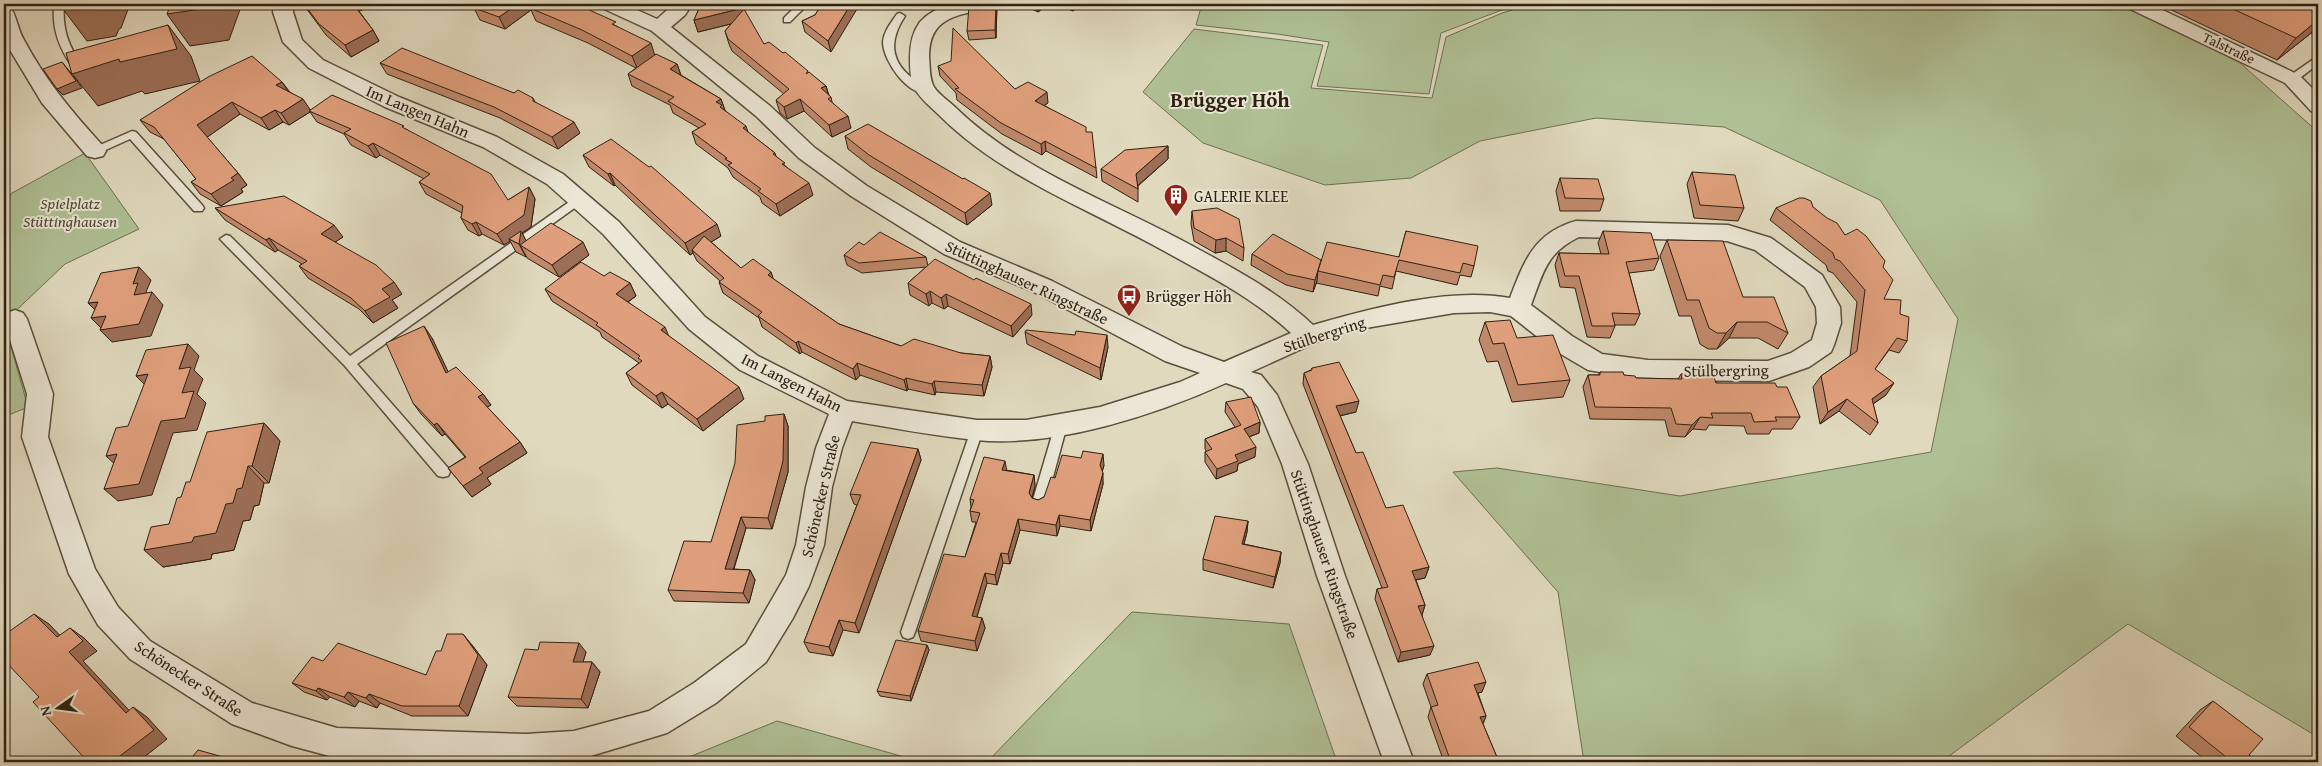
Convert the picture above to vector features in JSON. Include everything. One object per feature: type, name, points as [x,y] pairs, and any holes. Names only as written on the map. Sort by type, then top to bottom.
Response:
[{"type":"street","name":"Im Langen Hahn","points":[[284,4],[283,12],[293,42],[316,64],[392,102],[490,142],[555,179],[611,228],[697,323],[749,363],[843,410],[977,430],[1026,430],[1100,417],[1179,392],[1222,372]]},
{"type":"street","name":"Stüttinghauser Ringstraße","points":[[609,4],[659,27],[763,111],[807,152],[859,191],[952,248],[1044,287],[1174,354],[1252,382],[1268,402],[1295,464],[1331,576],[1398,762]]},
{"type":"street","points":[[659,27],[678,11],[683,4]]},
{"type":"street","points":[[981,4],[943,15],[928,25],[921,34],[919,57],[924,88],[949,114],[972,134],[1039,177],[1134,225],[1264,298],[1288,314],[1309,335]]},
{"type":"street","name":"Talstraße","points":[[2135,4],[2292,79]]},
{"type":"street","points":[[4,12],[13,39],[49,98],[95,151]]},
{"type":"street","points":[[2292,79],[2318,106]]},
{"type":"street","name":"Stülbergring","points":[[1222,372],[1309,335],[1360,320],[1454,304],[1490,303],[1518,308],[1563,343],[1597,363],[1648,370],[1769,371],[1800,360],[1822,345],[1829,324],[1828,306],[1814,281],[1763,244],[1728,233],[1576,229],[1556,237],[1539,254],[1518,308]]},
{"type":"street","name":"Schönecker Straße","points":[[15,319],[40,394],[35,437],[84,574],[108,616],[140,650],[243,714],[292,731],[337,743],[526,748],[574,746],[656,724],[705,693],[756,653],[791,593],[810,545],[819,487],[829,448],[843,410]]},
{"type":"lane","points":[[59,4],[57,29],[63,48],[86,77]]},
{"type":"lane","points":[[787,20],[803,4]]},
{"type":"lane","points":[[2282,4],[2318,33]]},
{"type":"lane","points":[[900,16],[890,31],[888,46],[892,62],[904,77],[917,88],[928,92]]},
{"type":"lane","points":[[2292,79],[2318,59]]},
{"type":"lane","points":[[95,151],[132,134],[198,208]]},
{"type":"lane","points":[[349,364],[579,199]]},
{"type":"lane","points":[[226,239],[349,364],[442,472]]},
{"type":"lane","points":[[1039,503],[1061,425]]},
{"type":"lane","points":[[908,632],[977,430]]},
{"type":"green space","points":[[1202,4],[1518,4],[1441,33],[1429,94],[1317,86],[1329,42],[1196,25]]},
{"type":"green space","points":[[1532,4],[2122,4],[2239,62],[2318,132],[2318,737],[2128,624],[1941,762],[1584,762],[1558,592],[1453,472],[1497,468],[1680,496],[1931,452],[1958,319],[1880,200],[1724,127],[1596,118],[1480,141],[1411,178],[1325,185],[1203,143],[1143,92],[1194,29],[1323,45],[1311,88],[1432,98],[1446,37],[1502,13]]},
{"type":"green space","name":"Spielplatz Stüttinghausen","points":[[85,153],[139,229],[65,264],[4,322],[4,203],[12,193]]},
{"type":"green space","points":[[4,322],[28,407],[4,417]]},
{"type":"green space","points":[[1132,612],[1289,624],[1337,762],[987,762]]},
{"type":"green space","points":[[777,721],[922,762],[677,762]]},
{"type":"building","points":[[62,4],[92,4],[92,5],[63,9]]},
{"type":"building","points":[[171,4],[210,4],[208,8],[167,14]]},
{"type":"building","points":[[304,4],[353,4],[373,30],[345,45],[319,24]]},
{"type":"building","points":[[480,4],[518,4],[499,17],[474,8]]},
{"type":"building","points":[[537,4],[576,4],[616,22],[612,24],[651,43],[632,56],[582,30],[530,8]]},
{"type":"building","points":[[701,4],[741,4],[743,8],[694,20]]},
{"type":"building","points":[[822,4],[851,4],[828,41],[802,21],[815,15]]},
{"type":"building","points":[[996,4],[995,30],[967,31],[969,6]]},
{"type":"building","points":[[2222,4],[2318,4],[2318,20],[2296,38]]},
{"type":"building","points":[[744,9],[764,44],[769,42],[783,53],[785,52],[808,71],[806,74],[809,72],[826,86],[821,88],[831,97],[828,99],[848,116],[829,125],[800,99],[784,107],[776,100],[789,89],[728,39],[725,31]]},
{"type":"building","points":[[168,25],[177,49],[120,62],[119,59],[72,74],[66,53]]},
{"type":"building","points":[[953,28],[1015,89],[1028,82],[1047,92],[1035,101],[1086,127],[1086,132],[1092,132],[1096,168],[1045,141],[1041,144],[1001,123],[955,89],[959,88],[938,66],[951,61]]},
{"type":"building","points":[[402,48],[514,93],[518,90],[533,98],[533,101],[574,122],[552,137],[494,107],[380,63]]},
{"type":"building","points":[[656,54],[677,64],[670,69],[721,99],[716,102],[722,105],[720,107],[746,126],[743,128],[775,153],[773,154],[785,163],[782,164],[809,183],[776,204],[758,191],[761,189],[728,165],[732,163],[725,159],[727,158],[692,132],[706,124],[668,101],[674,97],[628,74]]},
{"type":"building","points":[[252,56],[282,82],[276,85],[303,99],[281,113],[275,110],[261,118],[232,102],[197,125],[238,173],[231,178],[234,180],[211,194],[191,182],[196,179],[154,127],[140,120],[208,77]]},
{"type":"building","points":[[62,62],[76,81],[57,89],[43,69]]},
{"type":"building","points":[[332,95],[404,126],[402,127],[491,174],[508,200],[529,187],[524,215],[497,234],[476,222],[472,224],[461,218],[463,206],[419,182],[430,174],[373,143],[368,146],[344,133],[351,129],[309,111]]},
{"type":"building","points":[[868,124],[990,193],[965,213],[869,155],[845,136]]},
{"type":"building","points":[[611,139],[649,167],[651,166],[717,224],[685,243],[610,173],[608,174],[583,155]]},
{"type":"building","points":[[1168,146],[1136,174],[1138,189],[1101,169],[1125,150]]},
{"type":"building","points":[[1692,172],[1735,175],[1744,208],[1700,205]]},
{"type":"building","points":[[1560,178],[1598,179],[1604,199],[1565,198]]},
{"type":"building","points":[[284,196],[334,225],[321,234],[376,265],[394,282],[382,289],[390,297],[365,311],[351,298],[299,266],[307,261],[269,238],[266,240],[215,208]]},
{"type":"building","points":[[1799,198],[1811,201],[1813,207],[1837,223],[1845,235],[1857,229],[1866,236],[1885,261],[1883,267],[1893,280],[1884,299],[1901,300],[1900,314],[1909,317],[1907,341],[1897,338],[1875,369],[1894,383],[1872,399],[1878,423],[1847,399],[1828,412],[1821,376],[1857,351],[1865,290],[1840,261],[1835,259],[1833,253],[1776,208]]},
{"type":"building","points":[[1217,208],[1239,219],[1244,248],[1226,238],[1216,240],[1194,228],[1192,211]]},
{"type":"building","points":[[551,223],[583,242],[552,265],[520,245]]},
{"type":"building","points":[[521,231],[519,244],[509,239]]},
{"type":"building","points":[[1406,231],[1478,246],[1474,266],[1463,263],[1460,273],[1399,260],[1394,277],[1383,275],[1380,285],[1318,271],[1327,242],[1399,257]]},
{"type":"building","points":[[1603,231],[1651,233],[1659,258],[1626,262],[1640,314],[1612,313],[1615,326],[1592,326],[1579,276],[1565,276],[1559,253],[1609,254]]},
{"type":"building","points":[[880,232],[926,257],[859,263],[844,255],[859,242],[864,245]]},
{"type":"building","points":[[1273,234],[1321,260],[1315,280],[1287,274],[1252,254]]},
{"type":"building","points":[[704,236],[741,268],[753,259],[771,272],[768,275],[839,324],[901,346],[914,339],[961,353],[990,356],[982,385],[934,381],[932,384],[906,378],[904,380],[857,363],[853,369],[798,341],[796,343],[758,316],[762,312],[719,282],[724,278],[692,250]]},
{"type":"building","points":[[1667,240],[1723,241],[1743,297],[1774,297],[1788,333],[1767,322],[1737,322],[1726,333],[1717,333],[1709,328],[1699,300],[1687,300]]},
{"type":"building","points":[[935,259],[974,280],[976,278],[1031,304],[1011,326],[946,294],[941,298],[930,291],[926,294],[908,283]]},
{"type":"building","points":[[581,262],[604,276],[610,272],[630,283],[616,294],[665,327],[661,330],[739,387],[697,419],[662,392],[656,396],[626,373],[642,361],[638,358],[640,356],[596,325],[598,323],[545,289]]},
{"type":"building","points":[[139,267],[133,284],[138,283],[134,295],[152,292],[139,324],[100,330],[106,316],[91,318],[98,302],[88,303],[101,273]]},
{"type":"building","points":[[1510,320],[1517,338],[1553,335],[1570,380],[1518,385],[1504,343],[1493,344],[1485,322]]},
{"type":"building","points":[[424,326],[446,373],[456,367],[483,394],[478,397],[520,442],[479,468],[483,473],[463,486],[448,468],[466,457],[437,423],[434,425],[413,403],[386,343]]},
{"type":"building","points":[[1026,330],[1075,335],[1076,331],[1107,335],[1100,368],[1025,332]]},
{"type":"building","points":[[188,344],[179,369],[191,367],[182,393],[194,391],[185,418],[161,421],[139,484],[104,489],[117,454],[106,456],[116,428],[128,426],[148,374],[136,376],[146,350]]},
{"type":"building","points":[[1339,362],[1359,401],[1336,406],[1356,453],[1363,452],[1386,508],[1403,505],[1429,567],[1412,571],[1425,605],[1418,606],[1434,646],[1401,652],[1377,589],[1388,587],[1304,373],[1312,370],[1312,368]]},
{"type":"building","points":[[1600,372],[1623,372],[1624,375],[1635,376],[1636,378],[1682,379],[1681,374],[1713,374],[1716,383],[1775,383],[1777,387],[1787,387],[1800,417],[1775,417],[1777,421],[1754,422],[1751,413],[1711,413],[1713,418],[1700,417],[1692,425],[1676,424],[1671,408],[1595,407],[1588,375],[1600,375]]},
{"type":"building","points":[[1251,397],[1260,422],[1244,429],[1256,447],[1235,455],[1238,461],[1217,469],[1205,452],[1212,449],[1205,439],[1241,425],[1226,402]]},
{"type":"building","points":[[784,414],[783,461],[768,518],[741,517],[725,569],[750,570],[743,593],[668,590],[684,541],[711,542],[735,463],[737,425],[765,421],[765,416]]},
{"type":"building","points":[[264,423],[252,466],[248,466],[242,488],[237,489],[233,503],[226,504],[216,533],[194,537],[192,542],[144,550],[151,527],[169,524],[177,498],[181,497],[186,482],[190,482],[207,432]]},
{"type":"building","points":[[871,442],[918,449],[855,623],[839,620],[829,647],[804,642],[861,495],[850,494]]},
{"type":"building","points":[[1083,451],[1103,454],[1100,465],[1103,473],[1090,520],[1059,515],[1056,525],[1018,519],[1008,554],[1001,553],[995,575],[985,573],[972,616],[982,618],[975,641],[918,631],[944,554],[965,557],[980,513],[970,511],[974,500],[970,499],[984,457],[1005,461],[1002,470],[1034,475],[1029,493],[1032,498],[1038,500],[1044,497],[1051,477],[1055,478],[1062,455],[1081,458]]},
{"type":"building","points":[[1215,516],[1248,521],[1242,544],[1281,552],[1275,577],[1203,559]]},
{"type":"building","points":[[34,614],[57,637],[70,628],[83,641],[69,652],[126,713],[133,707],[154,730],[112,762],[88,762],[33,702],[39,697],[4,660],[4,635]]},
{"type":"building","points":[[447,634],[463,634],[478,655],[459,706],[402,706],[369,694],[366,698],[348,692],[344,697],[318,688],[316,691],[292,683],[312,657],[323,661],[338,643],[426,675],[436,651],[441,651]]},
{"type":"building","points":[[896,640],[927,645],[910,696],[877,691]]},
{"type":"building","points":[[540,642],[579,643],[573,662],[592,662],[581,699],[508,697],[525,649],[538,650]]},
{"type":"building","points":[[1478,662],[1486,682],[1474,685],[1486,716],[1480,717],[1499,762],[1451,762],[1431,707],[1438,705],[1427,674]]},
{"type":"building","points":[[2213,701],[2263,739],[2249,755],[2258,762],[2230,762],[2189,727]]},
{"type":"building","points":[[198,750],[241,762],[188,762]]},
{"type":"place","name":"GALERIE KLEE","points":[[1176,217]]},
{"type":"place","name":"Brügger Höh","points":[[1129,317]]},
{"type":"district","name":"Brügger Höh","points":[[1230,99]]}]
